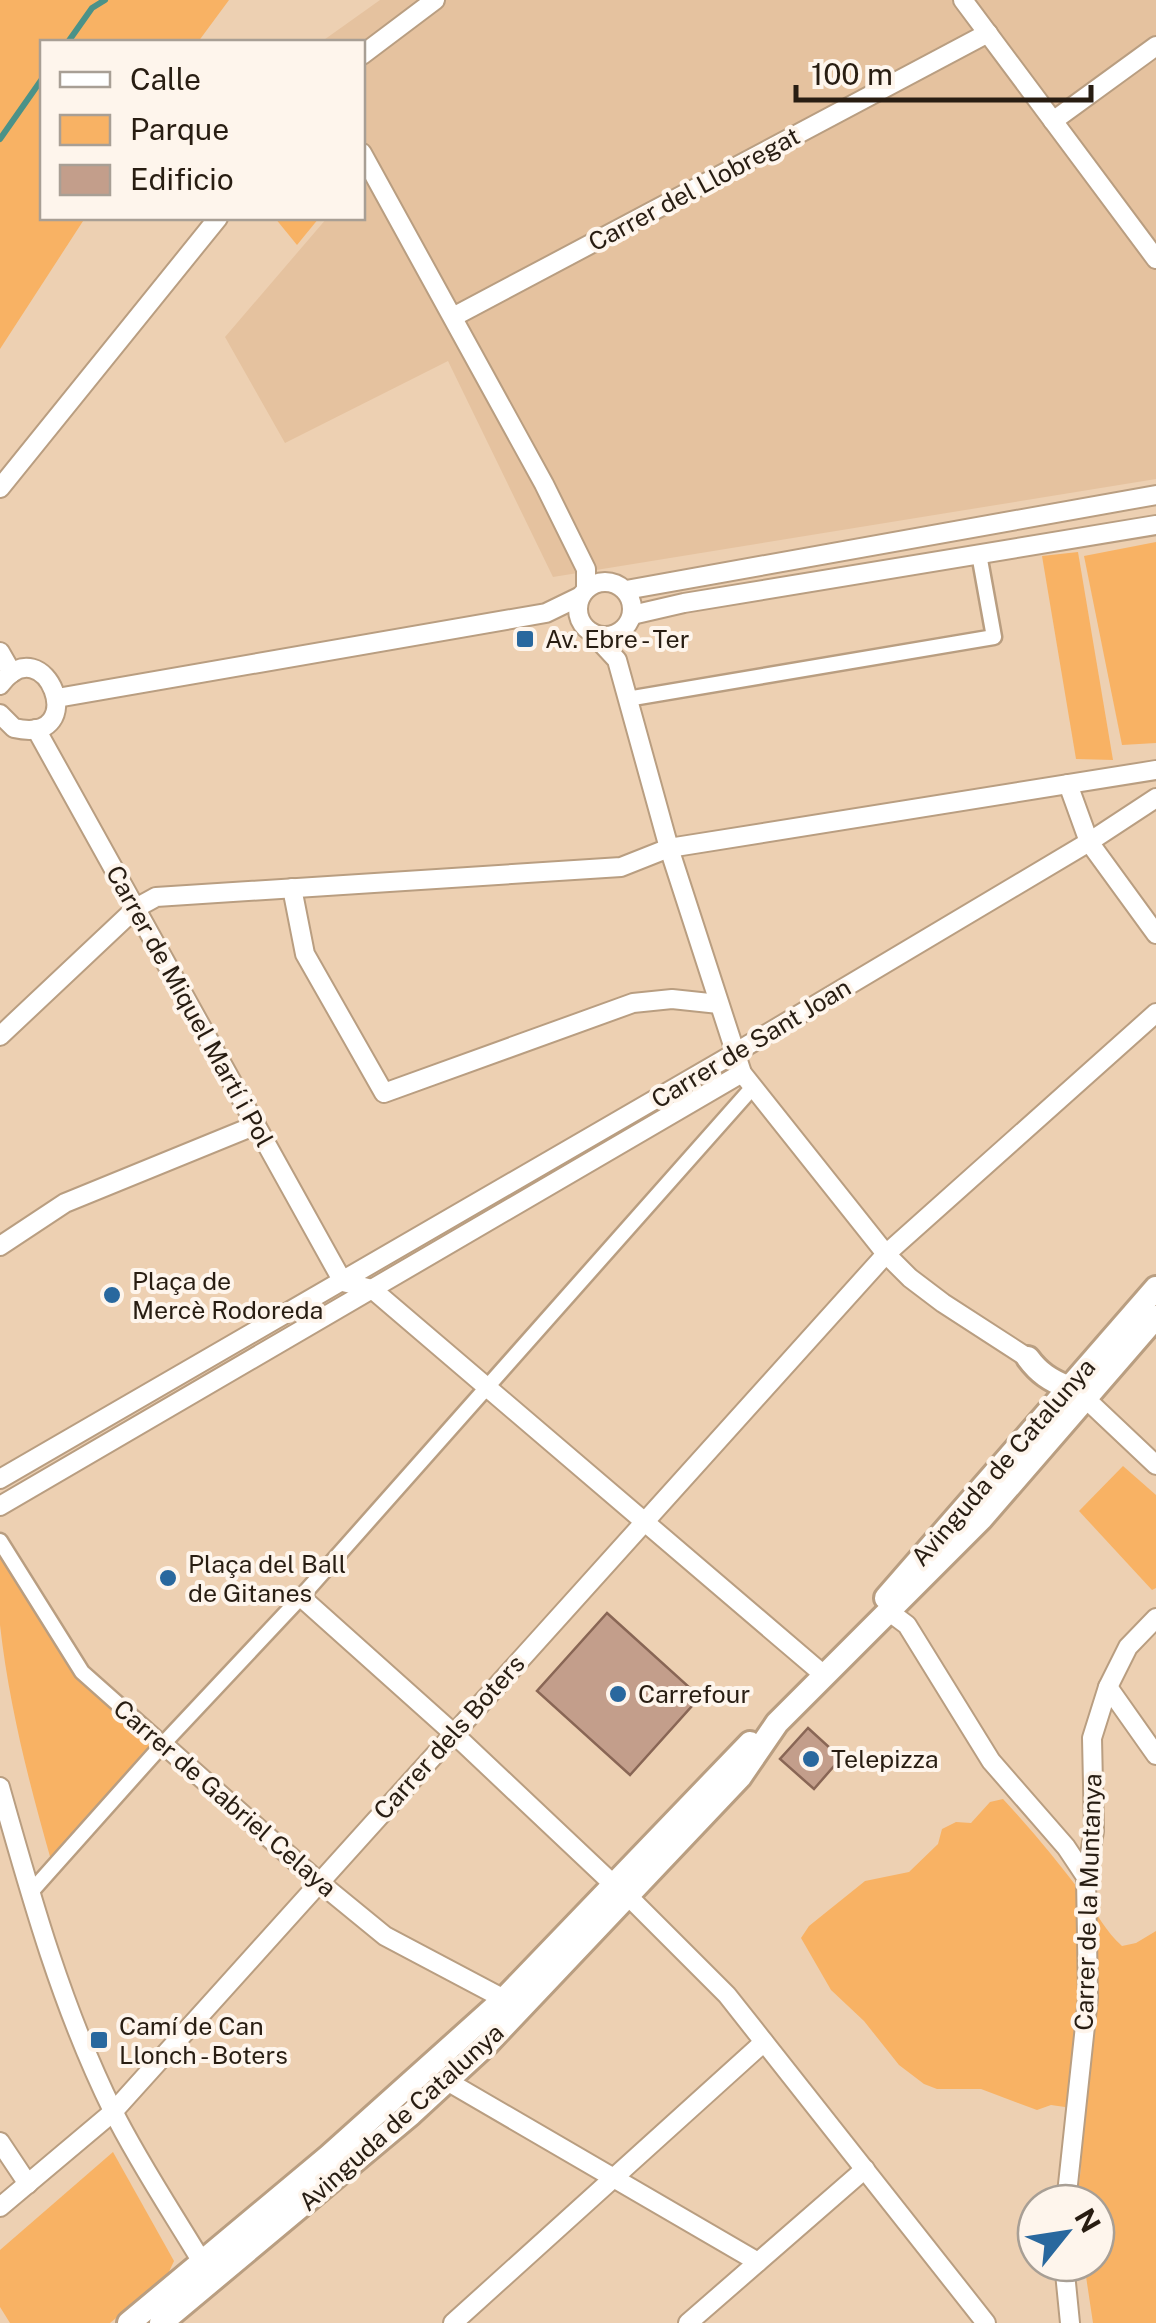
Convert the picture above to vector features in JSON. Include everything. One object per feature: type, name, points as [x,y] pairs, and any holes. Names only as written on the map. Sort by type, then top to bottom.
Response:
[{"type":"street","points":[[365,54],[435,0]]},
{"type":"street","points":[[963,0],[1156,259]]},
{"type":"street","name":"Carrer del Llobregat","points":[[452,317],[988,33]]},
{"type":"street","points":[[1053,121],[1156,46]]},
{"type":"street","points":[[365,158],[544,484],[586,569],[590,589],[578,604],[587,627],[616,660],[669,848],[734,1053],[748,1080],[886,1254],[910,1278],[1076,1393],[1156,1464]]},
{"type":"street","points":[[0,488],[216,220]]},
{"type":"street","points":[[626,590],[1156,495]]},
{"type":"street","points":[[546,613],[608,636],[628,623],[684,603],[1156,525]]},
{"type":"street","points":[[627,699],[994,637],[979,554]]},
{"type":"street","points":[[57,698],[546,613],[590,589],[618,584],[631,598],[616,660]]},
{"type":"street","points":[[0,652],[6,679],[23,669],[38,671],[54,685],[57,698],[54,714],[36,729],[14,728],[2,721]]},
{"type":"street","name":"Carrer de Miquel Martí i Pol","points":[[36,729],[343,1282]]},
{"type":"street","points":[[0,1036],[136,908],[156,896],[621,867],[669,848],[1156,770]]},
{"type":"street","points":[[1068,784],[1090,842],[1156,934]]},
{"type":"street","name":"Carrer de Sant Joan","points":[[0,1480],[734,1053],[1090,842],[1156,798]]},
{"type":"street","points":[[292,888],[305,954],[384,1092],[634,1003],[672,999],[719,1004]]},
{"type":"street","name":"Carrer dels Boters","points":[[0,2207],[113,2112],[886,1254],[1156,1013]]},
{"type":"street","points":[[30,1894],[488,1387],[748,1080]]},
{"type":"street","name":"Carrer de Sant Joan","points":[[0,1506],[372,1289],[748,1080]]},
{"type":"street","points":[[0,1246],[65,1203],[256,1125]]},
{"type":"street","points":[[343,1282],[372,1289],[824,1675]]},
{"type":"street","name":"Avinguda de Catalunya","points":[[129,2323],[328,2156],[504,1999],[579,1921],[621,1890],[740,1777],[776,1724],[981,1519],[1076,1393],[1093,1358],[1156,1288]]},
{"type":"street","points":[[958,1514],[997,1486],[1087,1379],[1156,1306]]},
{"type":"street","name":"Avinguda de Catalunya","points":[[856,1642],[882,1602],[1010,1454],[1156,1317]]},
{"type":"street","points":[[1033,1364],[1075,1369],[1093,1358]]},
{"type":"street","points":[[1010,1454],[1014,1429],[1036,1399],[1040,1385],[1033,1364]]},
{"type":"street","name":"Carrer de Gabriel Celaya","points":[[0,1540],[82,1672],[385,1936],[504,1999]]},
{"type":"street","points":[[301,1597],[453,1733],[727,1995],[986,2323]]},
{"type":"street","points":[[891,1613],[907,1625],[992,1761],[1066,1847],[1086,1877]]},
{"type":"street","name":"Carrer de la Muntanya","points":[[1068,2183],[1088,1998],[1086,1877],[1094,1831],[1092,1738],[1108,1688],[1128,1647],[1156,1618]]},
{"type":"street","points":[[1108,1688],[1156,1755]]},
{"type":"street","name":"Avinguda de Catalunya","points":[[161,2323],[410,2114],[497,2034],[705,1790],[753,1740],[776,1724]]},
{"type":"street","points":[[0,1788],[60,1984],[113,2112],[202,2262],[201,2277],[144,2323]]},
{"type":"street","points":[[453,2323],[764,2042]]},
{"type":"street","points":[[447,2081],[758,2262]]},
{"type":"street","points":[[202,2262],[221,2258],[348,2153],[410,2114]]},
{"type":"street","points":[[0,2142],[28,2184]]},
{"type":"street","points":[[688,2323],[865,2169]]},
{"type":"street","points":[[1066,2283],[1070,2323]]},
{"type":"shaded area","points":[[380,0],[1156,0],[1156,479],[553,577],[448,361],[285,443],[225,337],[325,220],[365,220],[365,40],[324,40]]},
{"type":"green space","points":[[0,0],[229,0],[199,40],[40,40],[40,220],[84,220],[0,349]]},
{"type":"green space","points":[[277,220],[317,220],[297,245]]},
{"type":"green space","points":[[1156,542],[1156,743],[1122,745],[1084,556]]},
{"type":"green space","points":[[1078,552],[1113,760],[1076,759],[1042,556]]},
{"type":"green space","points":[[1123,1466],[1156,1495],[1156,1588],[1152,1590],[1079,1511]]},
{"type":"green space","points":[[0,1556],[75,1674],[154,1745],[51,1860],[9,1685],[0,1625]]},
{"type":"green space","points":[[1003,1799],[1122,1946],[1156,1931],[1156,2323],[1093,2323],[1087,2283],[1116,2283],[1116,2183],[1079,2183],[1080,2142],[1065,2107],[1051,2105],[1037,2110],[981,2089],[937,2089],[924,2084],[899,2065],[864,2021],[831,1990],[801,1938],[809,1926],[865,1881],[909,1872],[938,1844],[942,1829],[956,1822],[971,1823],[990,1802]]},
{"type":"green space","points":[[113,2152],[174,2261],[167,2276],[110,2323],[10,2323],[0,2307],[0,2250]]},
{"type":"building","name":"Carrefour","points":[[607,1613],[700,1697],[630,1775],[537,1691]]},
{"type":"building","name":"Telepizza","points":[[808,1728],[841,1758],[814,1789],[780,1759]]},
{"type":"waterway","points":[[69,40],[92,8],[105,0]]},
{"type":"waterway","points":[[0,139],[40,82]]},
{"type":"place","name":"Av. Ebre - Ter","points":[[525,639]]},
{"type":"place","name":"Plaça de Mercè Rodoreda","points":[[112,1295]]},
{"type":"place","name":"Plaça del Ball de Gitanes","points":[[168,1578]]},
{"type":"place","name":"Carrefour","points":[[618,1694]]},
{"type":"place","name":"Telepizza","points":[[811,1759]]},
{"type":"place","name":"Camí de Can Llonch - Boters","points":[[99,2040]]}]
